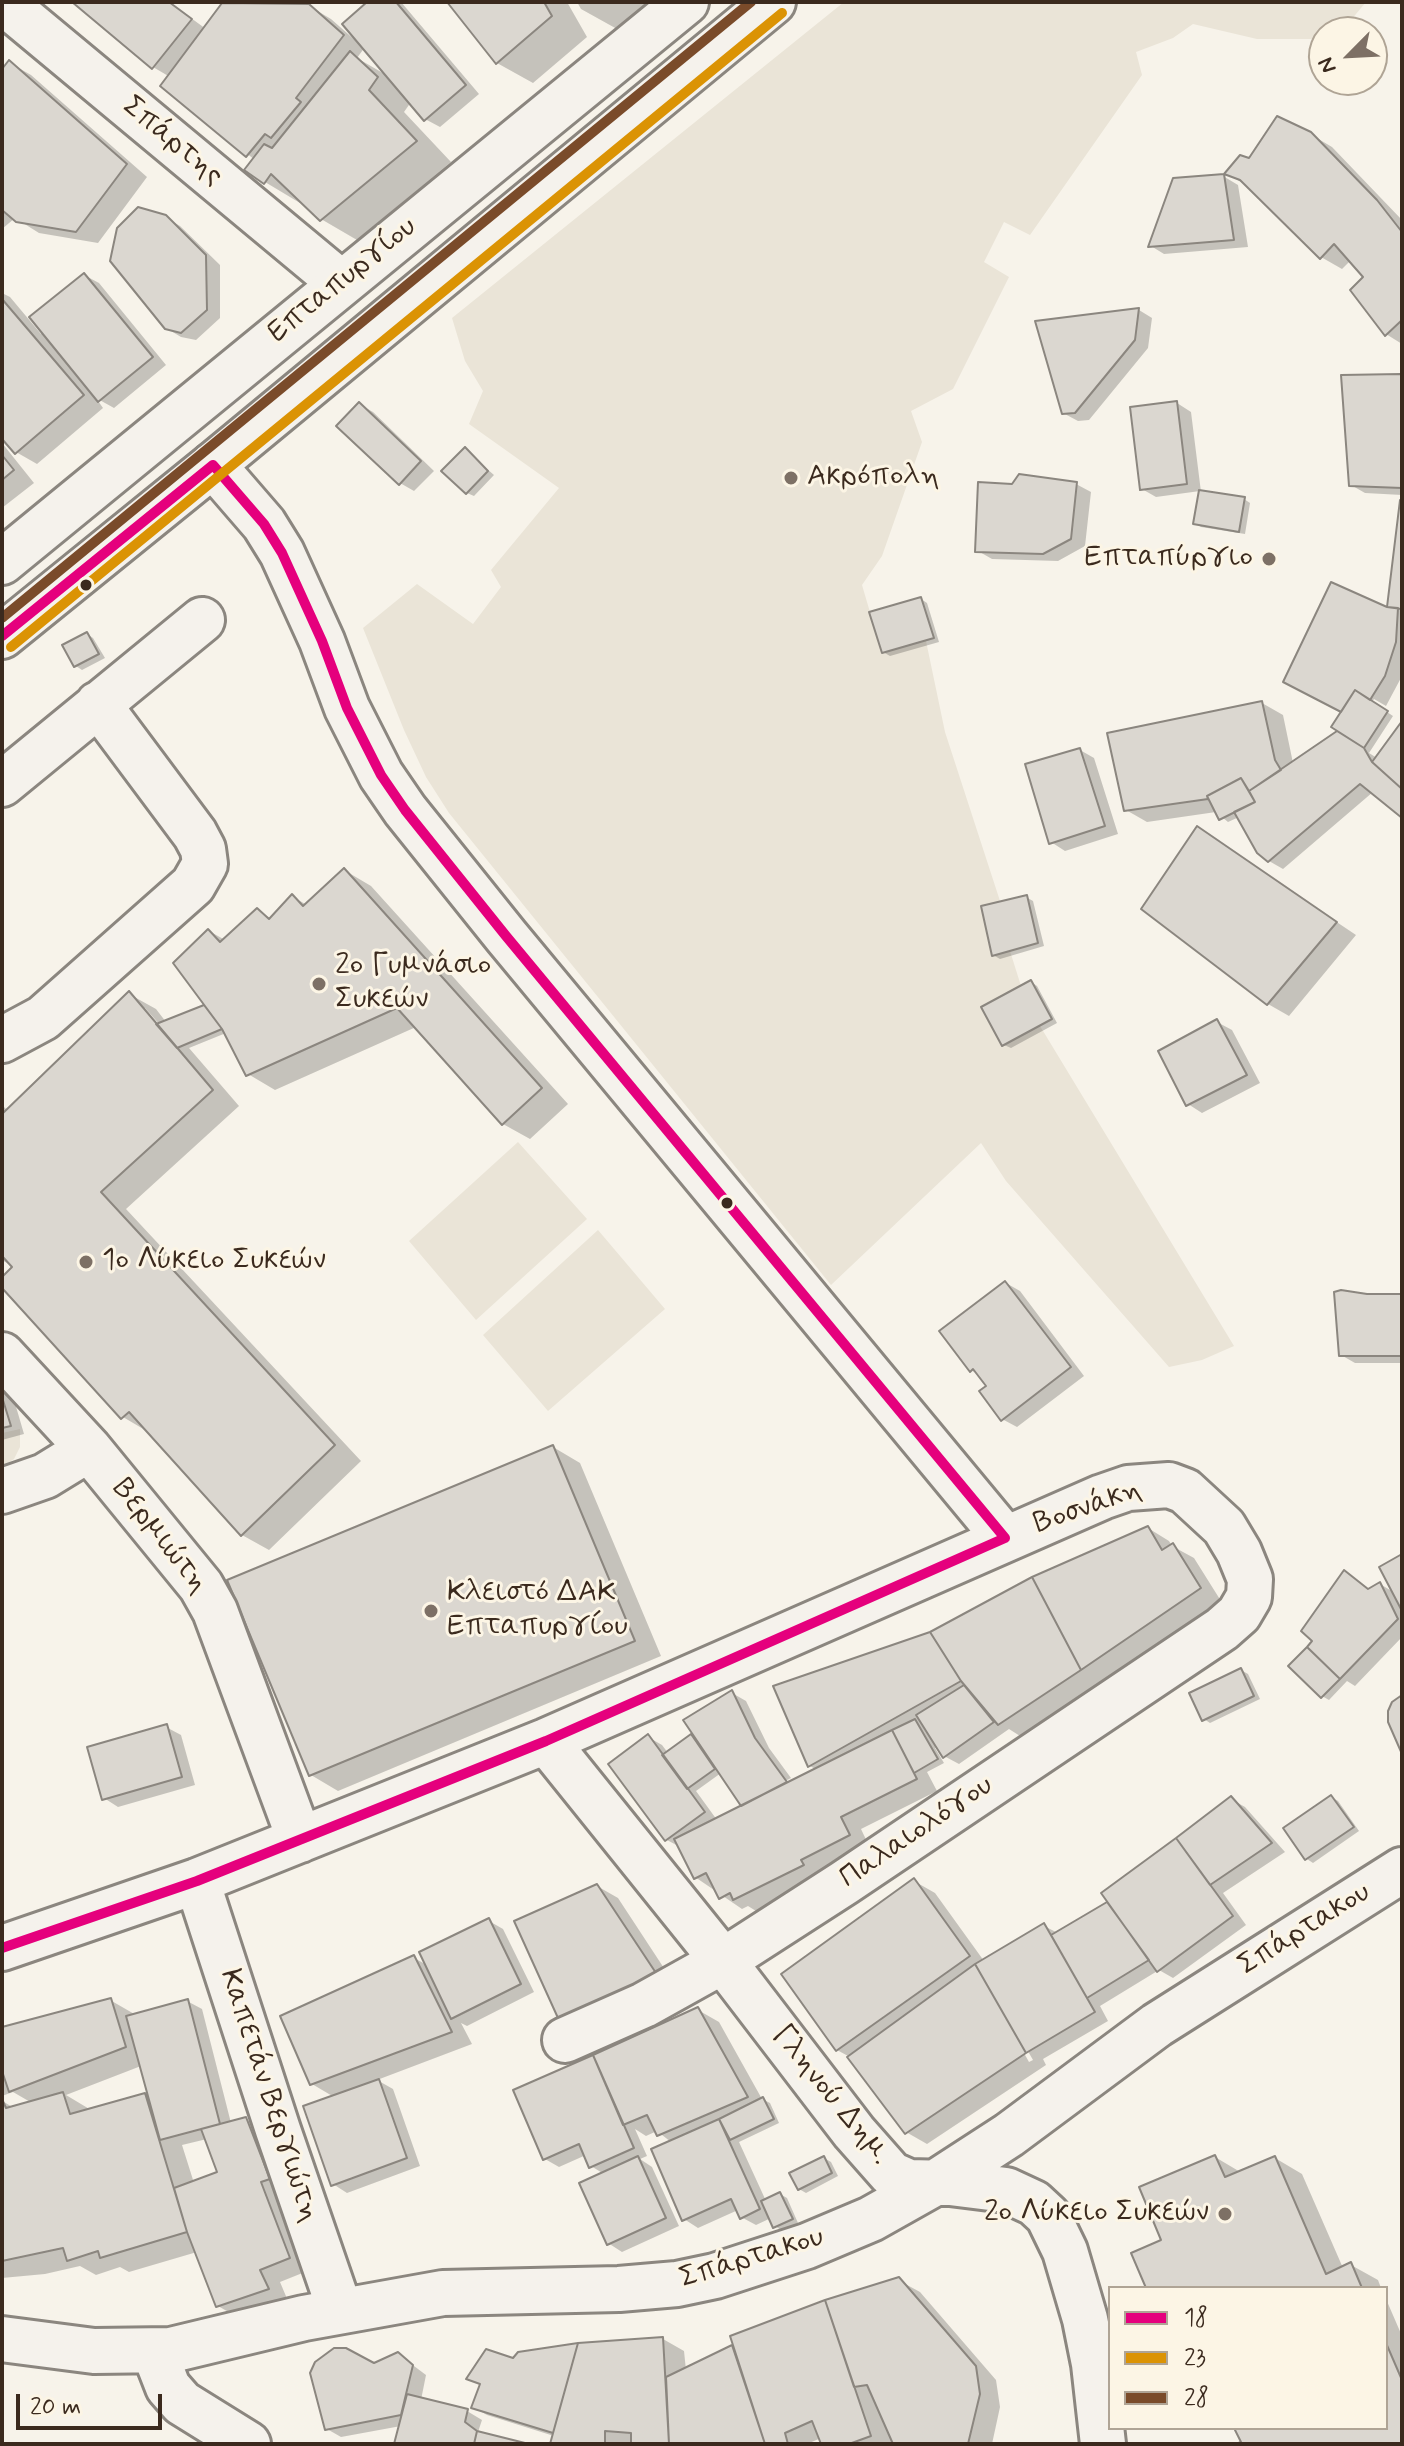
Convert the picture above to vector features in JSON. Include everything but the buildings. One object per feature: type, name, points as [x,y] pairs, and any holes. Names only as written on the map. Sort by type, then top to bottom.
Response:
[{"type":"street","name":"Σπάρτης","points":[[3,2],[341,283]]},
{"type":"street","name":"Επταπυργίου","points":[[2,562],[686,2]]},
{"type":"street","name":"Επταπυργίου","points":[[2,636],[773,2]]},
{"type":"street","name":"Βοσνάκη","points":[[213,465],[264,524],[282,553],[322,641],[347,708],[381,775],[405,810],[1005,1538]]},
{"type":"street","points":[[2,784],[202,620]]},
{"type":"street","points":[[2,1040],[43,1018],[193,885],[205,864],[203,849],[195,834],[98,704]]},
{"type":"street","name":"Βερμιώτη","points":[[2,1355],[89,1449],[187,1566],[215,1611],[300,1840]]},
{"type":"street","points":[[2,1491],[45,1476],[89,1449]]},
{"type":"street","name":"Βοσνάκη","points":[[2,1948],[197,1881],[546,1741],[1005,1538],[1128,1488],[1169,1485],[1185,1491],[1224,1527],[1250,1579],[1249,1597]]},
{"type":"street","name":"Παλαιολόγου","points":[[565,2040],[644,2005],[723,1961],[844,1883],[1222,1629],[1239,1614],[1249,1597]]},
{"type":"street","name":"Γληνού Δημ.","points":[[546,1741],[880,2162],[900,2179],[909,2182],[978,2185],[1013,2192],[1034,2203],[1053,2225],[1072,2269],[1085,2319],[1094,2364],[1103,2444]]},
{"type":"street","name":"Σπάρτακου","points":[[2,2339],[94,2351],[154,2351],[228,2338],[340,2310],[443,2293],[619,2289],[677,2284],[807,2246],[840,2233],[935,2183],[1009,2135],[1157,2025],[1402,1870]]},
{"type":"street","name":"Καπετάν Βεργιώτη","points":[[197,1881],[340,2310]]},
{"type":"street","points":[[154,2351],[168,2387],[182,2403],[248,2444]]},
{"type":"shaded area","points":[[844,2],[1366,2],[1354,16],[1308,16],[1308,39],[1257,39],[1193,24],[1173,38],[1136,52],[1142,75],[1030,235],[1004,222],[984,262],[1009,277],[953,389],[911,411],[922,442],[882,556],[862,585],[882,653],[926,641],[945,732],[1000,901],[981,907],[992,955],[1010,951],[1021,986],[982,1007],[1003,1046],[1040,1026],[1234,1346],[1202,1360],[1169,1367],[1006,1181],[981,1143],[831,1285],[449,813],[426,777],[404,730],[363,628],[417,584],[473,624],[501,587],[491,570],[559,488],[469,424],[483,391],[465,361],[452,318]]},
{"type":"shaded area","points":[[518,1142],[587,1219],[476,1320],[409,1241]]},
{"type":"shaded area","points":[[598,1230],[665,1309],[548,1411],[483,1335]]},
{"type":"shaded area","points":[[20,1429],[20,1447],[14,1459],[2,1467],[2,1433]]},
{"type":"transit line","name":"28","points":[[2,618],[751,2]]},
{"type":"transit line","name":"23","points":[[11,647],[782,13]]},
{"type":"transit line","name":"18","points":[[2,636],[213,465],[264,524],[282,553],[322,641],[347,708],[381,775],[405,810],[1005,1538],[546,1741],[197,1881],[2,1948]]},
{"type":"place","name":"Ακρόπολη","points":[[791,478]]},
{"type":"place","name":"Επταπύργιο","points":[[1269,559]]},
{"type":"place","name":"2ο Γυμνάσιο Συκεών","points":[[319,984]]},
{"type":"place","name":"1ο Λύκειο Συκεών","points":[[86,1262]]},
{"type":"place","name":"Κλειστό ΔΑΚ Επταπυργίου","points":[[431,1611]]},
{"type":"place","name":"2ο Λύκειο Συκεών","points":[[1225,2214]]}]
